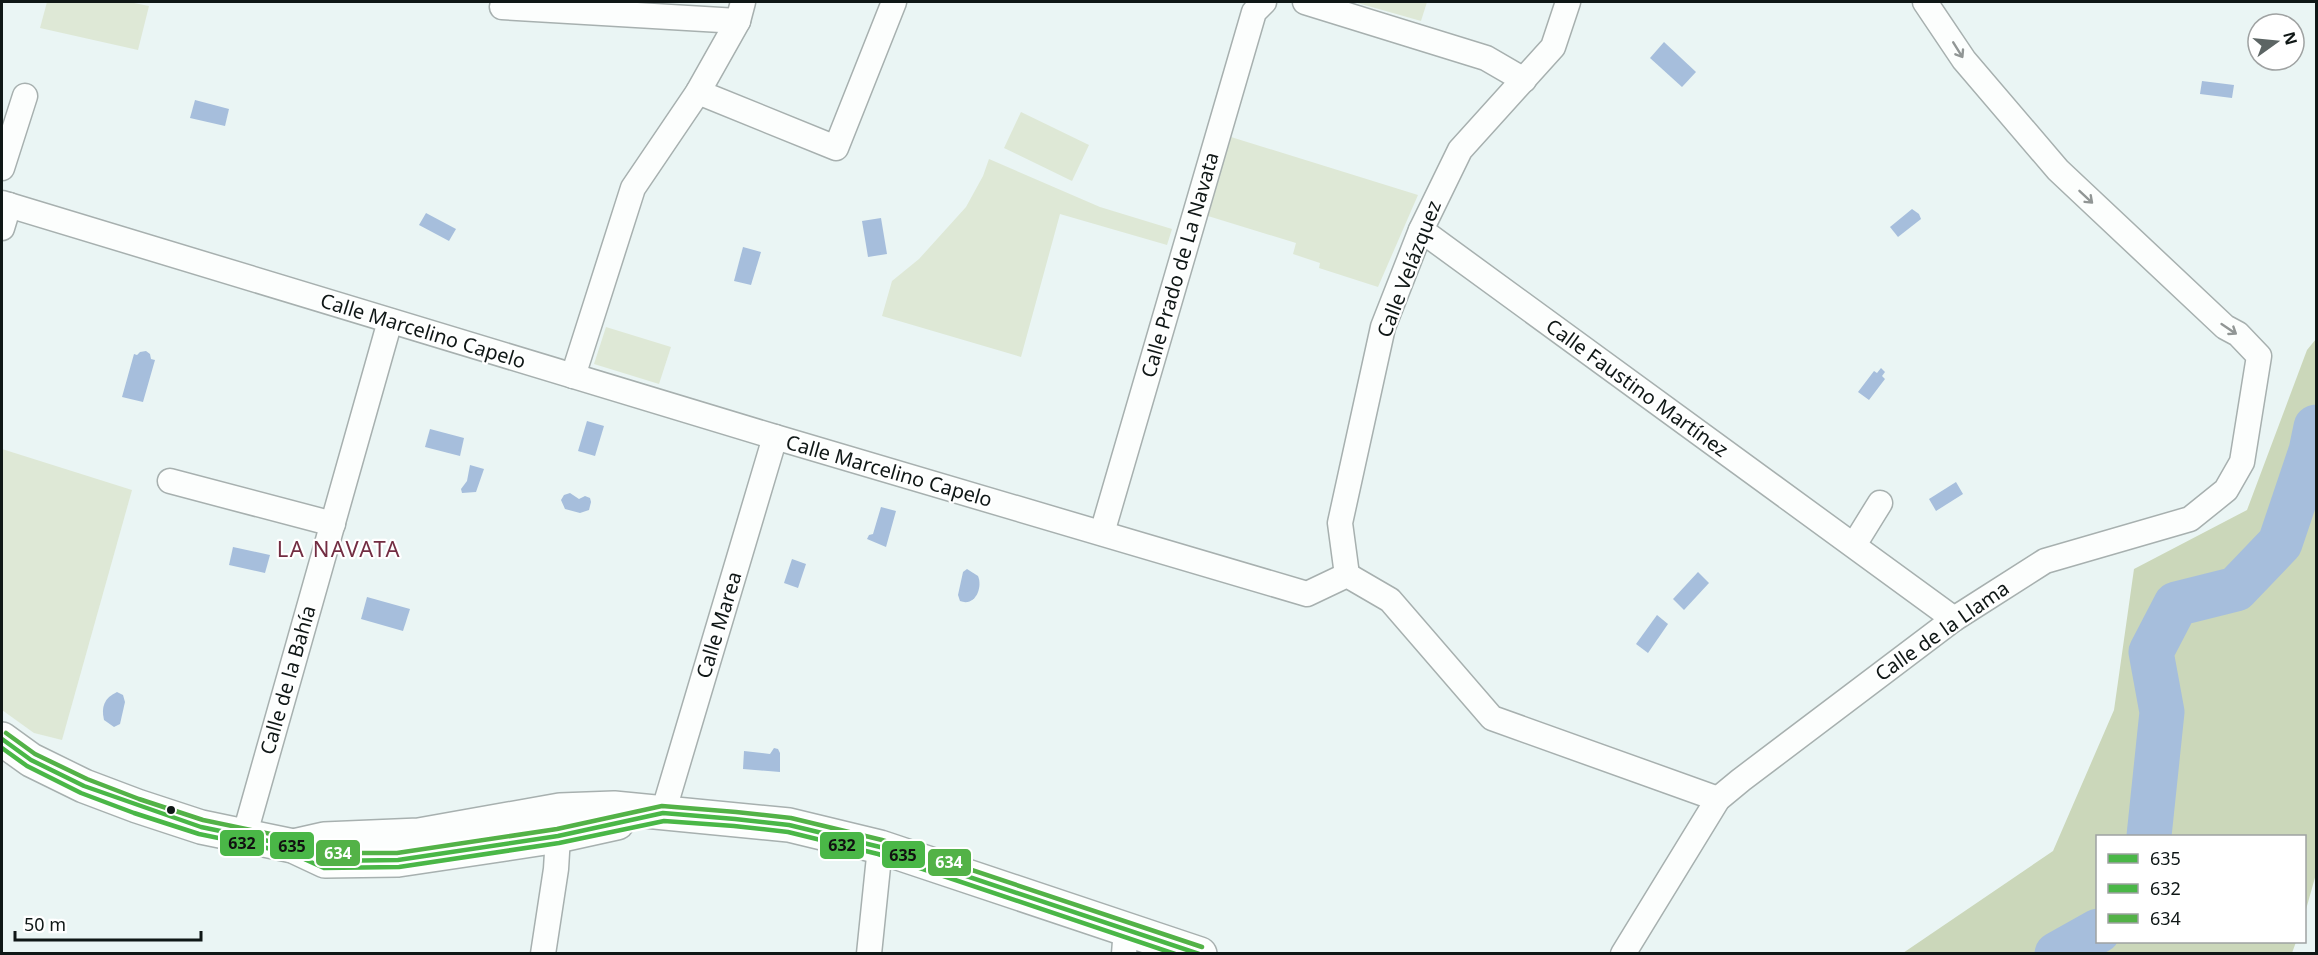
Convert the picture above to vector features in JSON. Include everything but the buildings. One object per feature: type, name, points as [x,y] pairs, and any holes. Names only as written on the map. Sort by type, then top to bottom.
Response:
[{"type":"main road","points":[[2,739],[31,760],[84,786],[171,817],[244,837],[293,846],[325,861],[398,860],[558,836],[663,813]]},
{"type":"main road","points":[[558,836],[577,822],[614,808]]},
{"type":"main road","points":[[293,846],[324,839],[427,833],[560,810],[614,808],[789,825],[880,846],[1125,941],[1200,954]]},
{"type":"main road","points":[[325,861],[348,852],[394,847],[427,833],[462,838],[547,825],[558,836]]},
{"type":"street","points":[[698,92],[836,148],[894,2]]},
{"type":"street","name":"Calle Prado de La Navata","points":[[1102,533],[1254,12],[1264,2]]},
{"type":"street","points":[[1305,2],[1486,58],[1524,80]]},
{"type":"street","name":"Calle Velázquez","points":[[1347,575],[1340,523],[1383,327],[1421,230],[1460,150],[1553,46],[1568,2]]},
{"type":"street","name":"Calle de la Llama","points":[[1623,954],[1718,799],[1954,619],[2045,561],[2190,519],[2226,490],[2242,462],[2259,356],[2238,334],[2225,327],[2058,170],[1964,60],[1925,2]]},
{"type":"street","points":[[502,7],[741,11],[698,92],[633,188],[573,376]]},
{"type":"street","points":[[2,168],[25,96]]},
{"type":"street","name":"Calle Marcelino Capelo","points":[[4,212],[390,321],[1307,594],[1347,575]]},
{"type":"street","name":"Calle Faustino Martínez","points":[[1421,230],[1954,619]]},
{"type":"street","name":"Calle de la Bahía","points":[[244,837],[390,321]]},
{"type":"street","name":"Calle Marea","points":[[663,813],[775,437]]},
{"type":"street","points":[[170,481],[333,524]]},
{"type":"street","points":[[1854,545],[1880,504]]},
{"type":"street","points":[[1347,575],[1390,600],[1492,718],[1718,799]]},
{"type":"street","points":[[543,954],[556,869],[558,836]]},
{"type":"street","points":[[869,954],[880,846]]},
{"type":"green space","points":[[47,2],[129,2],[149,6],[138,50],[40,28]]},
{"type":"green space","points":[[1354,2],[1427,2],[1421,21]]},
{"type":"green space","points":[[1021,112],[1089,145],[1072,181],[1004,148]]},
{"type":"green space","points":[[1231,137],[1418,195],[1378,287],[1319,268],[1320,263],[1293,254],[1296,243],[1208,216]]},
{"type":"green space","points":[[989,159],[1100,207],[1172,229],[1167,245],[1060,214],[1021,357],[882,316],[892,281],[919,259],[966,207],[983,176]]},
{"type":"green space","points":[[606,327],[671,347],[659,384],[594,364]]},
{"type":"green space","points":[[2316,339],[2316,874],[2306,909],[2306,835],[2096,835],[2096,943],[2296,943],[2292,953],[1903,953],[2053,851],[2114,710],[2134,569],[2247,510],[2307,350]]},
{"type":"green space","points":[[2,449],[132,490],[62,740],[34,733],[2,710]]},
{"type":"water","points":[[1664,42],[1696,72],[1682,87],[1650,58]]},
{"type":"water","points":[[2202,81],[2234,85],[2232,98],[2200,94]]},
{"type":"water","points":[[195,100],[229,109],[225,126],[190,118]]},
{"type":"water","points":[[1912,209],[1919,214],[1921,219],[1898,237],[1890,227]]},
{"type":"water","points":[[426,213],[456,229],[449,241],[419,225]]},
{"type":"water","points":[[881,218],[887,254],[868,257],[862,221]]},
{"type":"water","points":[[743,247],[761,252],[751,285],[734,281]]},
{"type":"water","points":[[146,351],[150,354],[151,359],[155,360],[143,402],[122,397],[134,354]]},
{"type":"water","points":[[1881,368],[1885,372],[1882,376],[1885,379],[1869,400],[1858,392],[1874,371],[1877,373]]},
{"type":"water","points":[[587,421],[604,426],[595,456],[578,451]]},
{"type":"water","points":[[430,429],[464,438],[460,456],[425,447]]},
{"type":"water","points":[[470,465],[484,469],[476,492],[462,493],[461,489],[467,481]]},
{"type":"water","points":[[1956,482],[1963,494],[1936,511],[1929,499]]},
{"type":"water","points":[[570,493],[579,499],[585,496],[590,498],[589,510],[580,513],[565,509],[561,500],[564,495]]},
{"type":"water","points":[[881,507],[896,511],[886,547],[867,539],[873,534]]},
{"type":"water","points":[[233,547],[270,555],[265,573],[229,565]]},
{"type":"water","points":[[792,559],[806,564],[798,588],[784,583]]},
{"type":"water","points":[[967,569],[978,576],[979,586],[974,599],[965,602],[960,601],[958,595],[963,572]]},
{"type":"water","points":[[1698,572],[1709,583],[1684,610],[1673,599]]},
{"type":"water","points":[[367,597],[410,609],[403,631],[361,619]]},
{"type":"water","points":[[1657,615],[1668,624],[1648,653],[1636,644]]},
{"type":"water","points":[[117,692],[123,695],[125,702],[120,724],[114,727],[104,720],[103,711],[106,700]]},
{"type":"water","points":[[774,748],[780,753],[780,772],[743,769],[744,751],[770,754]]},
{"type":"waterway","points":[[2149,835],[2162,712],[2151,652],[2176,604],[2236,589],[2280,543],[2311,451],[2316,427]]},
{"type":"waterway","points":[[2057,954],[2096,932]]},
{"type":"transit line","name":"634","points":[[6,733],[35,754],[87,779],[139,799],[203,820],[295,839],[327,853],[397,853],[557,829],[662,806],[736,812],[791,818],[882,840],[1202,947]]},
{"type":"transit line","name":"635","points":[[2,739],[31,760],[84,786],[201,827],[293,846],[325,861],[398,860],[558,836],[663,813],[735,819],[789,825],[880,847],[1199,954]]},
{"type":"transit line","name":"632","points":[[2,748],[27,766],[81,793],[134,813],[199,834],[291,853],[324,868],[399,867],[559,843],[664,821],[734,826],[788,832],[878,854],[1175,954]]},
{"type":"district","name":"LA NAVATA","points":[[339,549]]}]
